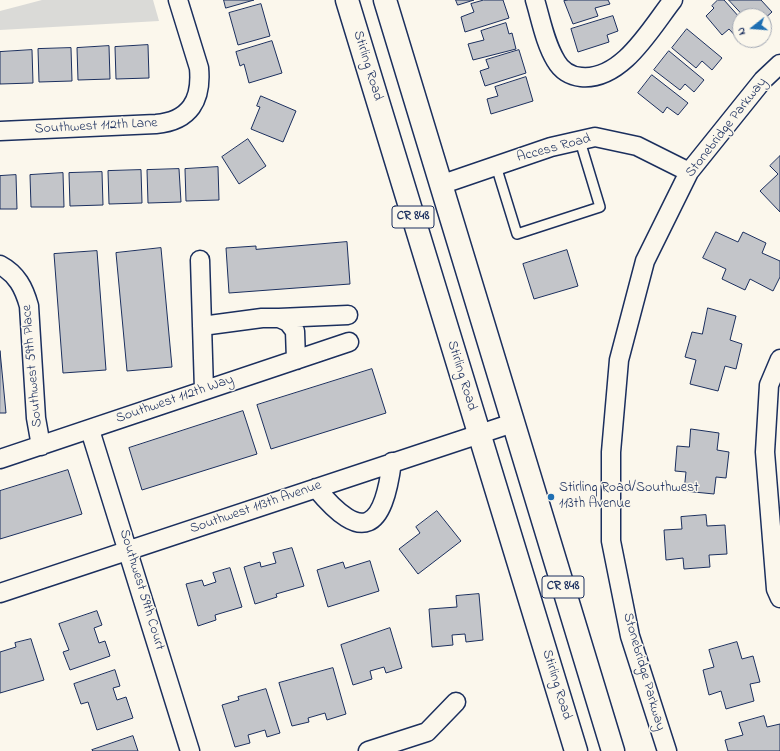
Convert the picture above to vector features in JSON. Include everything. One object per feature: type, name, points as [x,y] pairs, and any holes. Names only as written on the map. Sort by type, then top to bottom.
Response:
[{"type":"main road","name":"Stirling Road","points":[[347,0],[576,751]]},
{"type":"main road","name":"CR 848","points":[[385,0],[613,751]]},
{"type":"street","name":"Southwest 112th Lane","points":[[0,132],[168,123],[185,114],[198,95],[200,86],[199,68],[178,0]]},
{"type":"street","points":[[535,0],[551,51],[556,62],[564,71],[576,77],[589,78],[604,74],[617,67],[629,56],[673,0]]},
{"type":"street","name":"Stonebridge Parkway","points":[[667,751],[630,636],[611,541],[611,452],[619,360],[645,261],[689,172],[763,80],[780,64]]},
{"type":"street","name":"Access Road","points":[[440,185],[551,147],[595,138],[637,146],[689,172]]},
{"type":"street","points":[[200,260],[204,390]]},
{"type":"street","name":"Southwest 59th Place","points":[[4,267],[16,277],[24,289],[29,306],[36,418],[41,446]]},
{"type":"street","points":[[202,326],[262,318],[348,316]]},
{"type":"street","points":[[279,318],[288,322],[294,331],[296,360]]},
{"type":"street","name":"Southwest 112th Way","points":[[0,459],[349,342]]},
{"type":"street","points":[[780,360],[769,385],[765,452],[776,589],[780,598]]},
{"type":"street","name":"Southwest 113th Avenue","points":[[0,593],[513,423]]},
{"type":"street","name":"Southwest 59th Court","points":[[90,430],[129,551],[190,751]]},
{"type":"street","points":[[316,488],[334,509],[347,518],[365,523],[371,521],[378,514],[385,501],[392,462]]},
{"type":"street","points":[[368,751],[427,732],[456,702]]},
{"type":"lane","points":[[496,166],[517,234],[600,207],[580,141]]},
{"type":"shaded area","points":[[42,0],[153,0],[159,21],[0,30],[0,11]]},
{"type":"building","points":[[224,0],[254,0],[226,8]]},
{"type":"building","points":[[456,0],[474,0],[458,5]]},
{"type":"building","points":[[484,0],[503,0],[509,18],[465,32],[461,17],[474,12],[471,4]]},
{"type":"building","points":[[608,0],[610,4],[595,8],[598,16],[573,24],[564,1]]},
{"type":"building","points":[[718,0],[724,0],[732,9],[732,32],[729,29],[722,35],[706,16],[714,8],[712,6]]},
{"type":"building","points":[[729,0],[761,0],[768,8],[736,8]]},
{"type":"building","points":[[261,4],[270,36],[238,45],[229,13]]},
{"type":"building","points":[[613,16],[618,31],[607,35],[609,42],[578,52],[571,29]]},
{"type":"building","points":[[506,23],[509,34],[512,33],[516,49],[473,60],[468,44],[484,40],[481,31]]},
{"type":"building","points":[[687,29],[722,58],[712,70],[702,61],[696,68],[672,48]]},
{"type":"building","points":[[272,41],[282,73],[249,83],[244,64],[240,66],[236,52]]},
{"type":"building","points":[[148,45],[149,78],[116,79],[115,47]]},
{"type":"building","points":[[109,46],[110,79],[78,80],[77,48]]},
{"type":"building","points":[[71,48],[72,81],[39,82],[38,49]]},
{"type":"building","points":[[32,50],[33,83],[0,84],[0,52]]},
{"type":"building","points":[[519,50],[526,73],[485,86],[480,71],[489,68],[486,60]]},
{"type":"building","points":[[669,51],[704,80],[694,92],[685,84],[680,90],[654,70]]},
{"type":"building","points":[[652,75],[688,103],[678,115],[667,107],[663,113],[638,93]]},
{"type":"building","points":[[526,77],[533,101],[491,114],[487,99],[498,96],[495,87]]},
{"type":"building","points":[[261,96],[296,111],[283,142],[251,129],[260,107],[257,106]]},
{"type":"building","points":[[248,139],[266,166],[239,184],[222,157]]},
{"type":"building","points":[[780,156],[780,212],[760,191],[778,174],[770,166]]},
{"type":"building","points":[[218,167],[219,200],[186,201],[185,169]]},
{"type":"building","points":[[179,169],[181,202],[148,203],[147,170]]},
{"type":"building","points":[[141,170],[142,203],[109,204],[108,171]]},
{"type":"building","points":[[102,172],[103,205],[70,206],[69,173]]},
{"type":"building","points":[[63,173],[64,207],[31,207],[30,175]]},
{"type":"building","points":[[16,175],[17,209],[0,209],[0,176]]},
{"type":"building","points":[[716,232],[738,242],[743,232],[766,243],[762,253],[780,261],[780,277],[773,291],[750,279],[745,290],[722,279],[726,269],[703,258]]},
{"type":"building","points":[[347,242],[350,284],[229,293],[226,248],[256,246],[256,249]]},
{"type":"building","points":[[161,248],[172,367],[127,371],[116,253]]},
{"type":"building","points":[[567,250],[578,286],[534,299],[523,264]]},
{"type":"building","points":[[97,251],[106,370],[63,373],[54,254]]},
{"type":"building","points":[[708,308],[736,316],[730,340],[742,344],[736,369],[725,366],[718,391],[690,384],[696,360],[685,357],[692,332],[702,334]]},
{"type":"building","points":[[0,351],[6,413],[0,413]]},
{"type":"building","points":[[372,369],[386,413],[271,449],[257,405]]},
{"type":"building","points":[[243,411],[257,454],[142,490],[129,448]]},
{"type":"building","points":[[691,429],[719,433],[717,450],[729,452],[726,478],[716,477],[714,494],[684,491],[686,472],[675,471],[677,446],[689,447]]},
{"type":"building","points":[[68,470],[82,514],[0,539],[0,491]]},
{"type":"building","points":[[437,511],[461,541],[418,574],[399,549],[420,533],[416,527]]},
{"type":"building","points":[[706,515],[707,526],[725,525],[727,554],[709,555],[710,567],[684,569],[683,558],[666,560],[664,530],[682,529],[681,517]]},
{"type":"building","points":[[292,548],[304,586],[276,594],[277,597],[255,604],[244,567],[260,562],[261,567],[276,563],[273,553]]},
{"type":"building","points":[[370,561],[379,591],[328,607],[317,570],[343,562],[345,568]]},
{"type":"building","points":[[230,568],[242,607],[215,615],[216,620],[198,626],[186,584],[202,580],[204,586],[216,582],[213,573]]},
{"type":"building","points":[[479,594],[483,640],[466,642],[465,634],[452,635],[453,645],[432,647],[429,609],[457,607],[456,596]]},
{"type":"building","points":[[97,611],[102,625],[94,628],[99,643],[105,641],[110,656],[70,670],[63,652],[69,650],[59,624]]},
{"type":"building","points":[[390,628],[402,668],[386,673],[384,667],[370,671],[372,679],[353,685],[341,645]]},
{"type":"building","points":[[31,639],[44,680],[0,693],[0,652],[16,647],[15,643]]},
{"type":"building","points":[[737,642],[742,659],[753,656],[760,682],[750,684],[754,701],[726,709],[721,691],[709,695],[703,670],[714,667],[709,650]]},
{"type":"building","points":[[333,668],[346,714],[327,720],[325,713],[308,718],[309,722],[292,726],[279,683]]},
{"type":"building","points":[[115,670],[120,686],[113,688],[117,700],[126,697],[133,718],[97,730],[88,702],[81,704],[74,684]]},
{"type":"building","points":[[266,689],[280,733],[267,737],[265,730],[248,735],[250,743],[235,747],[222,705],[239,700],[238,697]]},
{"type":"building","points":[[764,716],[767,727],[780,724],[780,751],[728,751],[725,740],[743,735],[739,723]]},
{"type":"building","points":[[133,736],[138,751],[92,750]]},
{"type":"place","name":"Stirling Road/Southwest 113th Avenue","points":[[551,497]]}]
